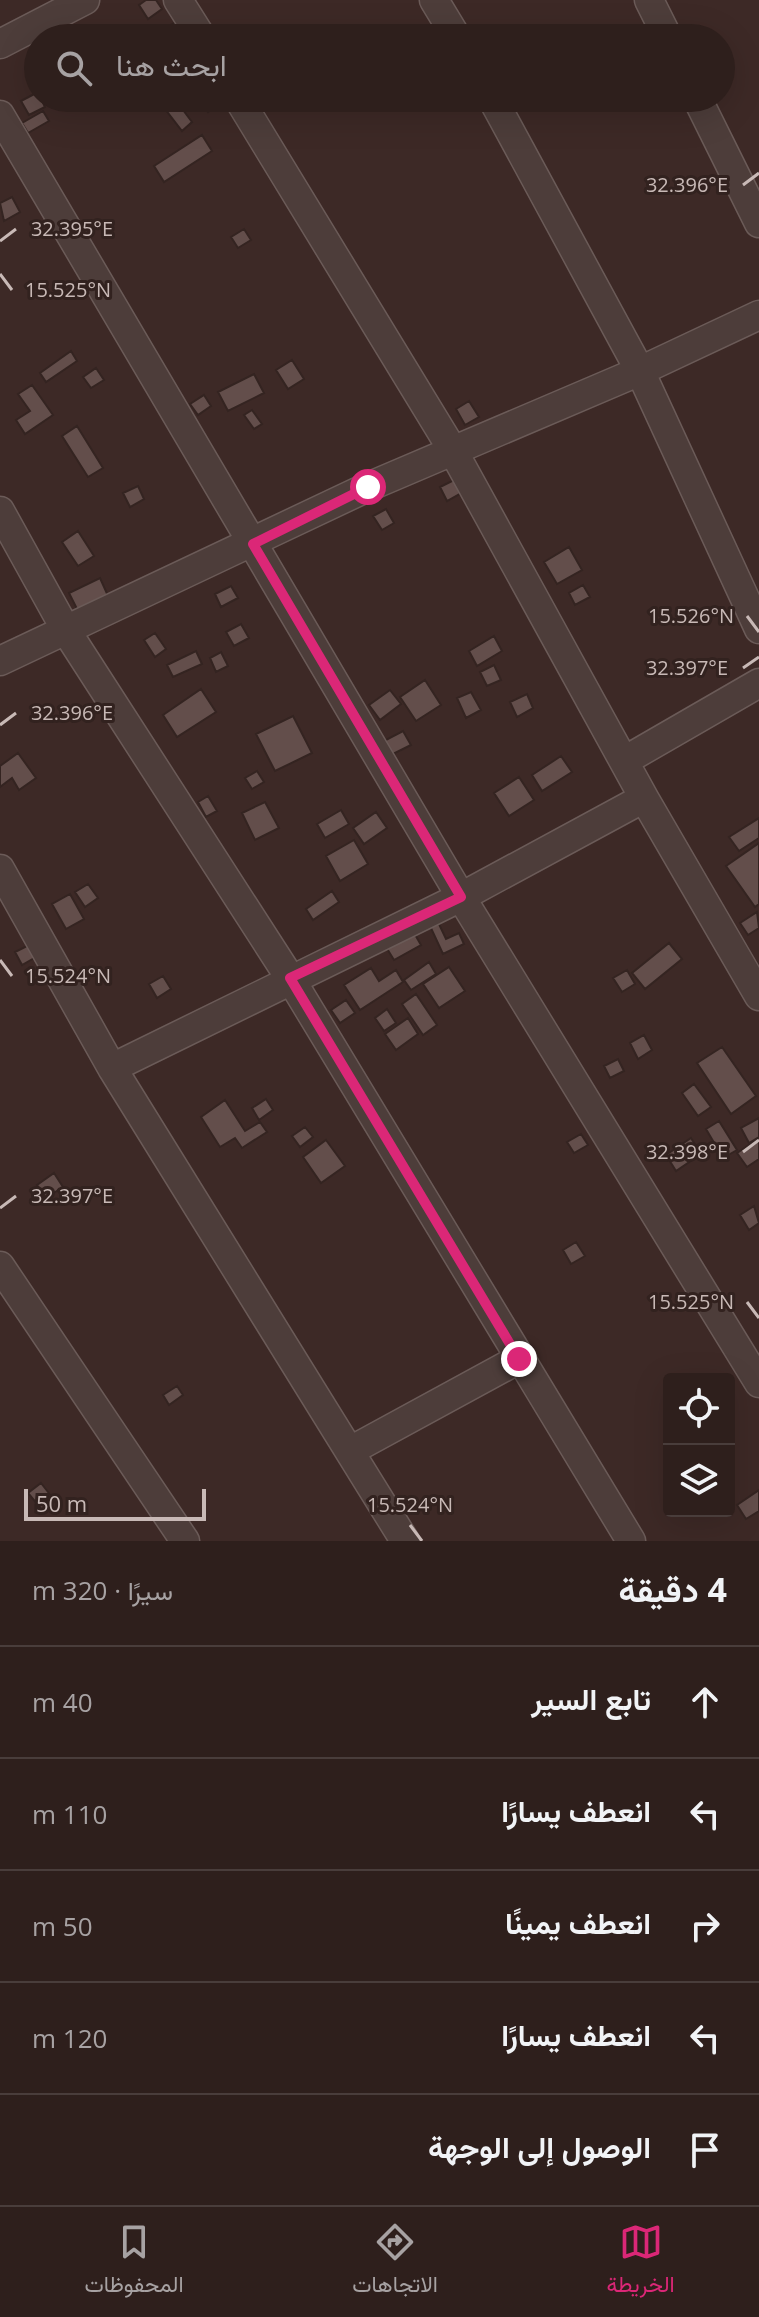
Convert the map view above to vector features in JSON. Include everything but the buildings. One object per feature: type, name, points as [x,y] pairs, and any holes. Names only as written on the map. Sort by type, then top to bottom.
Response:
[{"type":"street","points":[[39,24],[85,0]]},
{"type":"street","points":[[178,0],[193,24]]},
{"type":"street","points":[[434,0],[449,24]]},
{"type":"street","points":[[649,0],[661,24]]},
{"type":"street","points":[[0,44],[24,32]]},
{"type":"street","points":[[247,112],[452,449],[644,798],[759,996]]},
{"type":"street","points":[[500,112],[640,371],[759,629]]},
{"type":"street","points":[[704,112],[759,223]]},
{"type":"street","points":[[0,115],[461,897],[759,1383]]},
{"type":"street","points":[[0,661],[452,449],[640,371],[759,315]]},
{"type":"street","points":[[0,511],[67,632],[290,978],[631,1541]]},
{"type":"street","points":[[624,761],[759,683]]},
{"type":"street","points":[[112,1068],[290,978],[461,897],[644,798]]},
{"type":"street","points":[[0,869],[112,1068],[405,1541]]},
{"type":"street","points":[[0,1266],[185,1541]]},
{"type":"street","points":[[350,1451],[519,1359]]},
{"type":"route","points":[[368,487],[253,544],[461,897],[290,978],[519,1359]]}]
